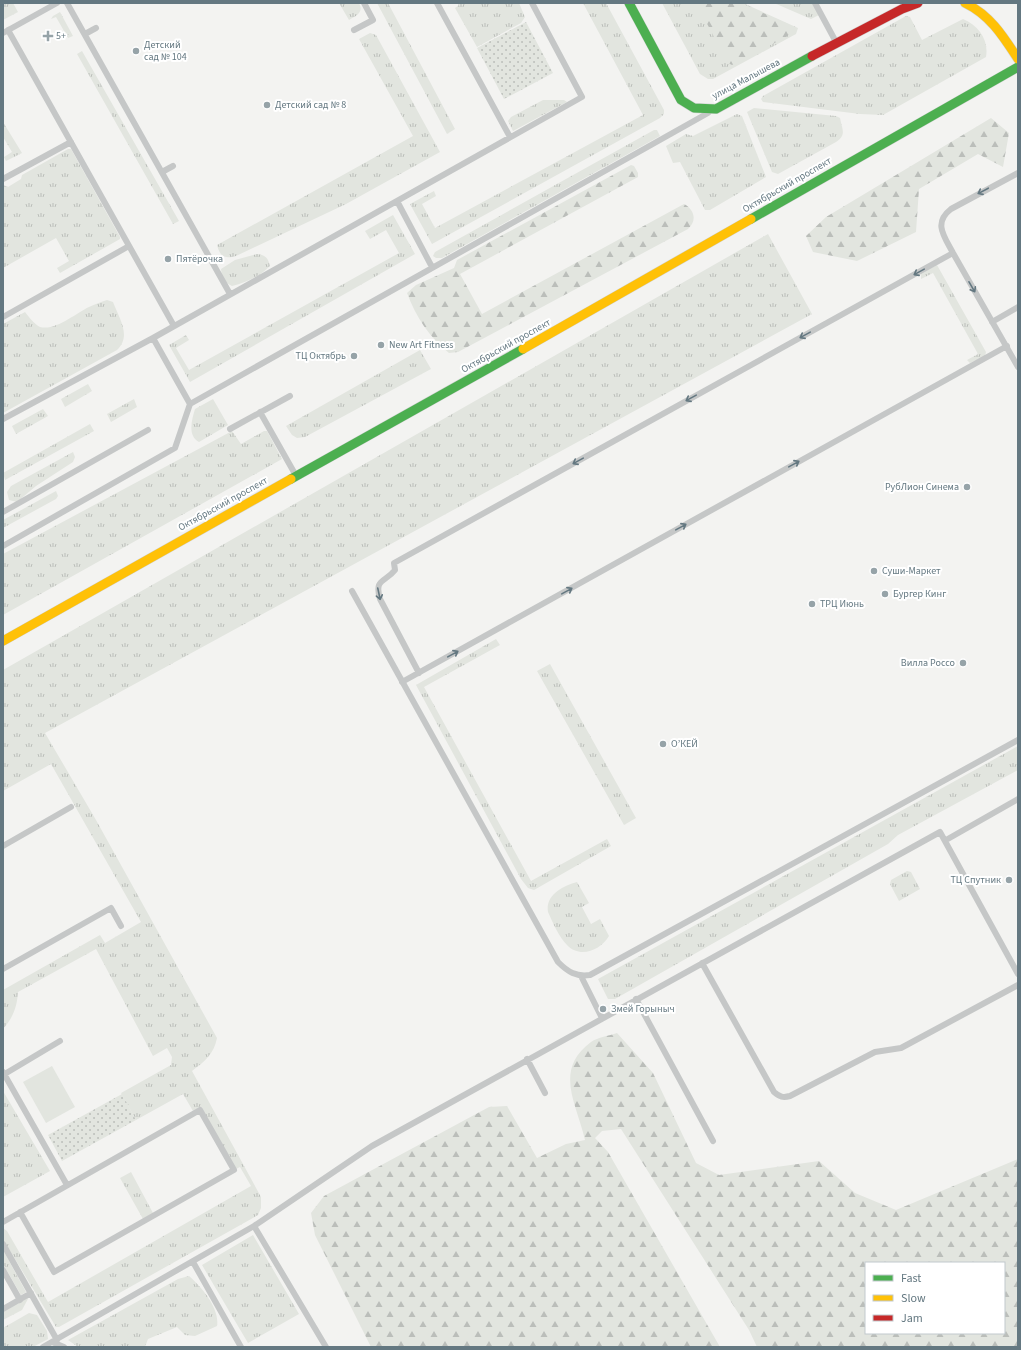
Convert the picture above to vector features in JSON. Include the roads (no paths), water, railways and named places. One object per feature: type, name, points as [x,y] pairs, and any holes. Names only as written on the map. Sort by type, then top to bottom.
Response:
[{"type":"main road","name":"улица Малышева","points":[[629,3],[681,100],[694,108],[716,108],[902,9],[918,3]]},
{"type":"main road","points":[[968,4],[977,8],[991,20],[1018,59]]},
{"type":"main road","name":"Октябрьский проспект","points":[[3,641],[525,348],[1018,67]]},
{"type":"lane","points":[[57,3],[5,32],[71,142],[174,326]]},
{"type":"lane","points":[[67,3],[230,294]]},
{"type":"lane","points":[[354,30],[373,20],[364,3]]},
{"type":"lane","points":[[437,3],[510,137]]},
{"type":"lane","points":[[3,419],[153,338],[582,97],[532,3]]},
{"type":"lane","points":[[815,3],[837,43]]},
{"type":"lane","points":[[85,34],[96,28]]},
{"type":"lane","points":[[3,546],[175,448],[190,404],[716,108]]},
{"type":"lane","points":[[3,179],[71,142]]},
{"type":"lane","points":[[162,172],[173,166]]},
{"type":"lane","points":[[1018,174],[951,209],[944,214],[940,222],[953,253],[1018,367]]},
{"type":"lane","points":[[397,200],[432,267]]},
{"type":"lane","points":[[3,317],[129,246]]},
{"type":"lane","points":[[419,673],[377,591],[381,581],[392,574],[395,570],[394,563],[953,253]]},
{"type":"lane","points":[[992,322],[1018,307]]},
{"type":"lane","points":[[153,338],[190,404]]},
{"type":"lane","points":[[402,682],[1007,346]]},
{"type":"lane","points":[[230,429],[290,396]]},
{"type":"lane","points":[[260,412],[296,476]]},
{"type":"lane","points":[[3,512],[148,430]]},
{"type":"lane","points":[[352,591],[558,962],[568,972],[581,976],[590,975],[1018,740]]},
{"type":"lane","points":[[946,840],[1018,800]]},
{"type":"lane","points":[[3,846],[71,807]]},
{"type":"lane","points":[[43,1347],[254,1226],[321,1179],[372,1146],[940,832],[946,840],[1016,964],[1018,974]]},
{"type":"lane","points":[[3,969],[111,908],[121,926]]},
{"type":"lane","points":[[702,963],[774,1092],[779,1096],[785,1097],[790,1096],[875,1052],[901,1048],[1018,984]]},
{"type":"lane","points":[[581,976],[602,1018]]},
{"type":"lane","points":[[636,999],[714,1140]]},
{"type":"lane","points":[[60,1041],[3,1073],[67,1185]]},
{"type":"lane","points":[[527,1059],[544,1093]]},
{"type":"lane","points":[[3,1222],[20,1212],[67,1185],[200,1110],[234,1170],[54,1272],[20,1212]]},
{"type":"lane","points":[[254,1226],[326,1347]]},
{"type":"lane","points":[[3,1244],[55,1341],[64,1347]]},
{"type":"lane","points":[[193,1262],[241,1347]]},
{"type":"lane","points":[[3,1270],[20,1300]]},
{"type":"lane","points":[[3,1309],[31,1294]]},
{"type":"place","name":"5+","points":[[48,36]]},
{"type":"place","name":"Детский сад № 104","points":[[136,51]]},
{"type":"place","name":"Детский сад № 8","points":[[267,105]]},
{"type":"place","name":"Пятёрочка","points":[[168,259]]},
{"type":"place","name":"New Art Fitness","points":[[381,345]]},
{"type":"place","name":"ТЦ Октябрь","points":[[354,356]]},
{"type":"place","name":"РубЛион Синема","points":[[967,487]]},
{"type":"place","name":"Суши-Маркет","points":[[874,571]]},
{"type":"place","name":"Бургер Кинг","points":[[885,594]]},
{"type":"place","name":"ТРЦ Июнь","points":[[812,604]]},
{"type":"place","name":"Вилла Россо","points":[[963,663]]},
{"type":"place","name":"О’КЕЙ","points":[[663,744]]},
{"type":"place","name":"ТЦ Спутник","points":[[1009,880]]},
{"type":"place","name":"Змей Горыныч","points":[[603,1009]]}]
